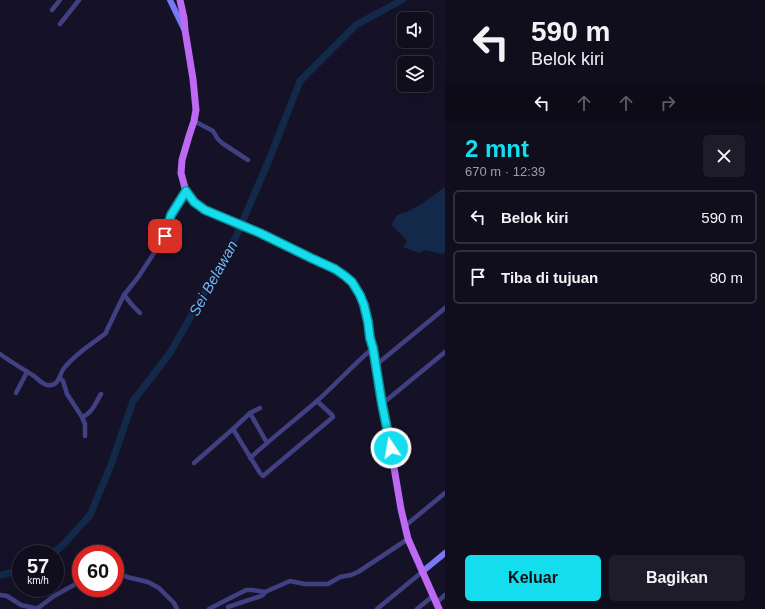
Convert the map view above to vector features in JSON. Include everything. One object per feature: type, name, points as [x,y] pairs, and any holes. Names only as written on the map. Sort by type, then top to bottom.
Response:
[{"type":"main road","points":[[180,0],[184,18],[196,104],[194,121],[182,160],[181,173],[186,191],[191,199],[205,210],[260,233],[335,269],[352,282],[360,295],[368,322],[408,539],[436,603]]},
{"type":"street","points":[[60,24],[79,0]]},
{"type":"street","points":[[170,0],[185,30]]},
{"type":"street","points":[[52,10],[57,1]]},
{"type":"street","points":[[194,121],[214,131],[217,138],[222,143],[248,160]]},
{"type":"street","points":[[1,356],[42,383],[47,385],[55,384],[60,378],[66,365],[106,333],[124,295],[139,276],[165,236],[171,215],[186,191]]},
{"type":"street","points":[[124,295],[140,313]]},
{"type":"street","points":[[376,365],[445,308]]},
{"type":"street","points":[[250,458],[317,401],[344,376],[357,361],[373,348]]},
{"type":"street","points":[[382,404],[445,352]]},
{"type":"street","points":[[16,393],[27,372]]},
{"type":"street","points":[[60,378],[63,381],[67,394],[82,417],[85,424],[85,436]]},
{"type":"street","points":[[82,417],[86,416],[90,412],[101,394]]},
{"type":"street","points":[[233,429],[250,458],[263,476],[333,417],[332,414],[317,401]]},
{"type":"street","points":[[194,463],[250,414],[260,408]]},
{"type":"street","points":[[250,414],[267,443]]},
{"type":"street","points":[[405,526],[445,493]]},
{"type":"street","points":[[228,607],[245,600],[261,596],[265,592],[290,581],[305,584],[328,584],[340,577],[358,572],[408,539]]},
{"type":"street","points":[[377,609],[445,553]]},
{"type":"street","points":[[124,576],[148,582],[159,588],[174,603],[177,609]]},
{"type":"street","points":[[0,595],[7,596],[25,607],[38,608],[54,596],[72,586]]},
{"type":"street","points":[[209,609],[246,590],[265,592]]},
{"type":"street","points":[[416,609],[436,603],[445,595]]},
{"type":"water","points":[[445,187],[445,253],[441,254],[426,250],[419,253],[403,247],[407,241],[392,225],[397,215],[409,211],[423,203]]},
{"type":"waterway","name":"Sei Belawan","points":[[63,545],[90,515],[111,465],[133,401],[170,353],[235,239],[269,160],[300,81],[356,25],[402,0]]},
{"type":"waterway","name":"Sei Belawan","points":[[0,575],[12,573]]},
{"type":"route","points":[[165,236],[171,215],[186,191],[197,205],[205,210],[260,233],[335,269],[352,282],[364,305],[368,322],[391,448]]}]
